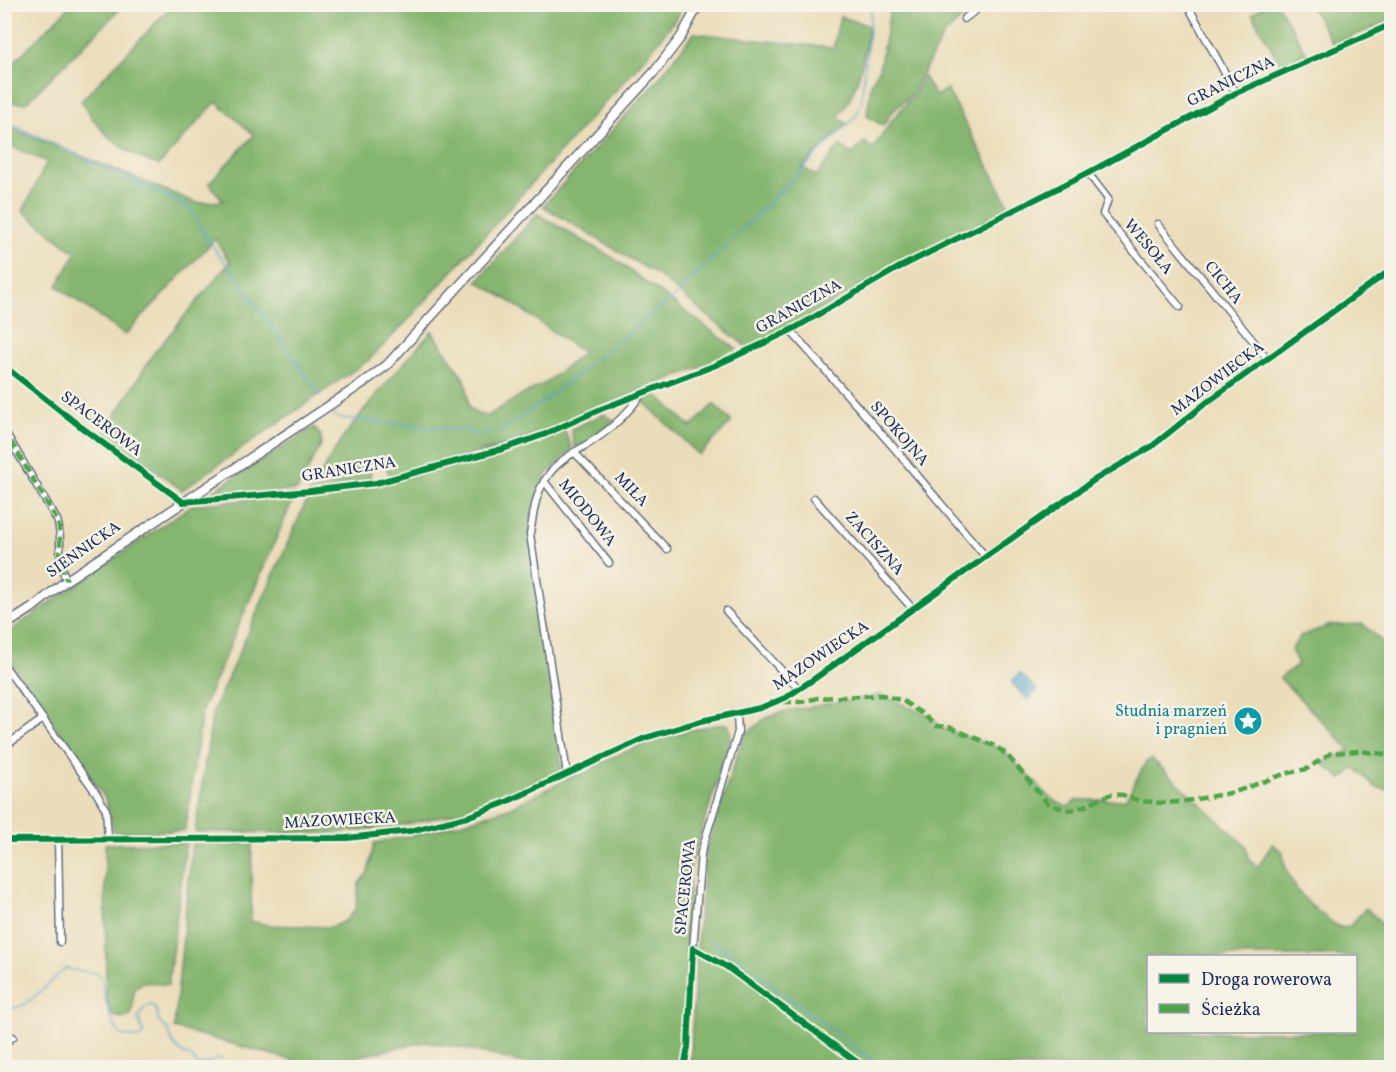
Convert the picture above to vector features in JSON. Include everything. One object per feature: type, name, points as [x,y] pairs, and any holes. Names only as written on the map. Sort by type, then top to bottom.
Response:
[{"type":"main road","name":"SIENNICKA","points":[[4,626],[32,608],[67,579],[387,365],[662,61],[681,37],[699,4]]},
{"type":"street","points":[[964,19],[984,4]]},
{"type":"street","points":[[1187,4],[1236,93]]},
{"type":"street","name":"GRANICZNA","points":[[183,502],[376,483],[506,448],[543,435],[642,392],[716,365],[790,330],[898,268],[1088,173],[1236,93],[1392,24]]},
{"type":"street","name":"WESOŁA","points":[[1088,173],[1108,199],[1103,214],[1180,307]]},
{"type":"street","name":"CICHA","points":[[1158,225],[1267,358]]},
{"type":"street","name":"MAZOWIECKA","points":[[4,840],[347,838],[410,831],[486,810],[645,738],[774,703],[799,689],[1094,480],[1151,447],[1267,358],[1392,269]]},
{"type":"street","name":"SPOKOJNA","points":[[790,330],[985,556]]},
{"type":"street","name":"SPACEROWA","points":[[4,366],[81,427],[183,502]]},
{"type":"street","points":[[567,774],[530,534],[544,481],[557,464],[609,428],[630,409],[642,392]]},
{"type":"street","points":[[4,430],[57,520],[61,571],[67,579]]},
{"type":"street","name":"MIŁA","points":[[574,452],[667,549]]},
{"type":"street","name":"MIODOWA","points":[[544,481],[609,562]]},
{"type":"street","name":"ZACISZNA","points":[[814,498],[912,608]]},
{"type":"street","points":[[726,611],[799,689]]},
{"type":"street","points":[[4,665],[106,810],[108,838]]},
{"type":"street","name":"SPACEROWA","points":[[684,1068],[688,1047],[701,854],[738,732],[737,714]]},
{"type":"street","points":[[4,747],[43,719]]},
{"type":"street","points":[[58,839],[60,942]]},
{"type":"street","points":[[4,1044],[12,1037]]},
{"type":"green space","points":[[72,4],[124,5],[26,103],[5,102],[5,64],[11,65]]},
{"type":"green space","points":[[173,5],[683,5],[677,17],[645,58],[410,318],[370,359],[182,490],[105,432],[154,353],[230,262],[215,239],[125,335],[57,286],[76,253],[23,211],[47,162],[4,143],[5,125],[197,203],[223,201],[209,183],[254,135],[216,102],[159,165],[130,152],[112,140],[81,101]]},
{"type":"green space","points":[[891,5],[957,5],[964,16],[943,36],[911,95],[891,113],[883,126],[867,116],[871,83],[879,70]]},
{"type":"green space","points":[[1266,5],[1278,5],[1307,54],[1305,57],[1282,67],[1253,16],[1253,13]]},
{"type":"green space","points":[[1310,5],[1391,5],[1391,21],[1333,44]]},
{"type":"green space","points":[[840,16],[869,26],[863,62],[851,96],[838,117],[847,124],[802,167],[816,176],[840,145],[852,154],[865,142],[873,149],[893,119],[913,96],[924,77],[935,96],[947,89],[1011,209],[893,267],[790,327],[748,348],[656,274],[543,206],[655,83],[694,33],[833,48]]},
{"type":"green space","points":[[537,214],[613,258],[740,352],[648,387],[525,439],[397,475],[389,474],[385,465],[376,465],[371,469],[368,479],[337,486],[315,487],[352,425],[432,331],[466,382],[469,407],[477,414],[488,416],[544,384],[583,353],[477,281]]},
{"type":"green space","points":[[653,391],[691,427],[714,404],[732,422],[699,455],[642,400]]},
{"type":"green space","points":[[604,414],[614,421],[594,438],[575,448],[571,429]]},
{"type":"green space","points":[[314,427],[321,436],[321,445],[297,490],[202,498]]},
{"type":"green space","points":[[564,428],[572,450],[547,473],[531,516],[539,617],[543,631],[562,770],[467,811],[397,826],[333,833],[195,832],[213,711],[310,493],[399,479]]},
{"type":"green space","points":[[295,495],[202,710],[185,831],[114,832],[105,798],[5,654],[4,635],[192,505]]},
{"type":"green space","points":[[1363,624],[1391,654],[1392,789],[1390,790],[1375,787],[1355,768],[1342,779],[1322,763],[1350,750],[1280,678],[1298,664],[1291,650],[1300,636],[1331,625]]},
{"type":"green space","points":[[881,695],[928,715],[944,729],[1002,749],[1053,800],[1067,807],[1077,800],[1125,800],[1146,762],[1152,759],[1246,846],[1249,860],[1258,867],[1272,844],[1283,852],[1289,876],[1295,886],[1311,906],[1341,928],[1350,926],[1366,908],[1389,930],[1391,922],[1391,1067],[690,1067],[705,853],[743,737],[766,718],[785,711]]},
{"type":"green space","points":[[727,724],[731,737],[690,868],[684,1049],[679,1067],[540,1067],[463,1048],[425,1042],[314,1066],[174,1028],[192,844],[252,844],[251,921],[267,925],[332,927],[345,921],[356,909],[359,883],[368,872],[374,843],[442,828],[509,808],[615,756],[643,745],[699,728]]},
{"type":"green space","points":[[186,843],[168,985],[143,982],[134,990],[132,1013],[126,1018],[112,1016],[106,998],[105,844]]},
{"type":"water","points":[[1020,673],[1037,690],[1028,700],[1011,682]]},
{"type":"waterway","points":[[330,412],[338,418],[469,431],[483,435],[499,432],[539,405],[673,298],[856,116],[861,103],[872,4]]},
{"type":"waterway","points":[[4,121],[191,208],[207,239],[320,395]]},
{"type":"waterway","points":[[711,941],[735,956],[882,1068]]},
{"type":"waterway","points":[[4,1009],[19,1007],[31,1000],[66,968],[94,973],[102,977],[107,1008],[121,1035],[139,1038],[143,1035],[138,1018],[146,1006],[152,1005],[156,1009],[159,1022],[168,1030],[173,1044],[184,1054],[192,1057],[197,1065],[219,1058],[231,1068]]},
{"type":"marked path","points":[[4,430],[57,520],[61,566],[67,580]]},
{"type":"marked path","points":[[783,702],[883,695],[903,701],[936,726],[949,727],[997,747],[1008,756],[1049,805],[1070,810],[1112,794],[1140,801],[1162,803],[1181,802],[1235,792],[1284,774],[1307,769],[1331,753],[1359,751],[1392,755]]},
{"type":"cycle path","points":[[4,366],[81,427],[183,502],[376,483],[506,448],[716,365],[795,328],[898,268],[1088,173],[1236,93],[1392,24]]},
{"type":"cycle path","points":[[4,840],[347,838],[410,831],[467,817],[504,803],[645,738],[701,721],[760,708],[785,698],[1094,480],[1151,447],[1206,403],[1392,269]]},
{"type":"cycle path","points":[[684,1068],[688,1047],[693,948],[727,967],[865,1068]]},
{"type":"place","name":"Studnia marzeń i pragnień","points":[[1248,721]]}]
